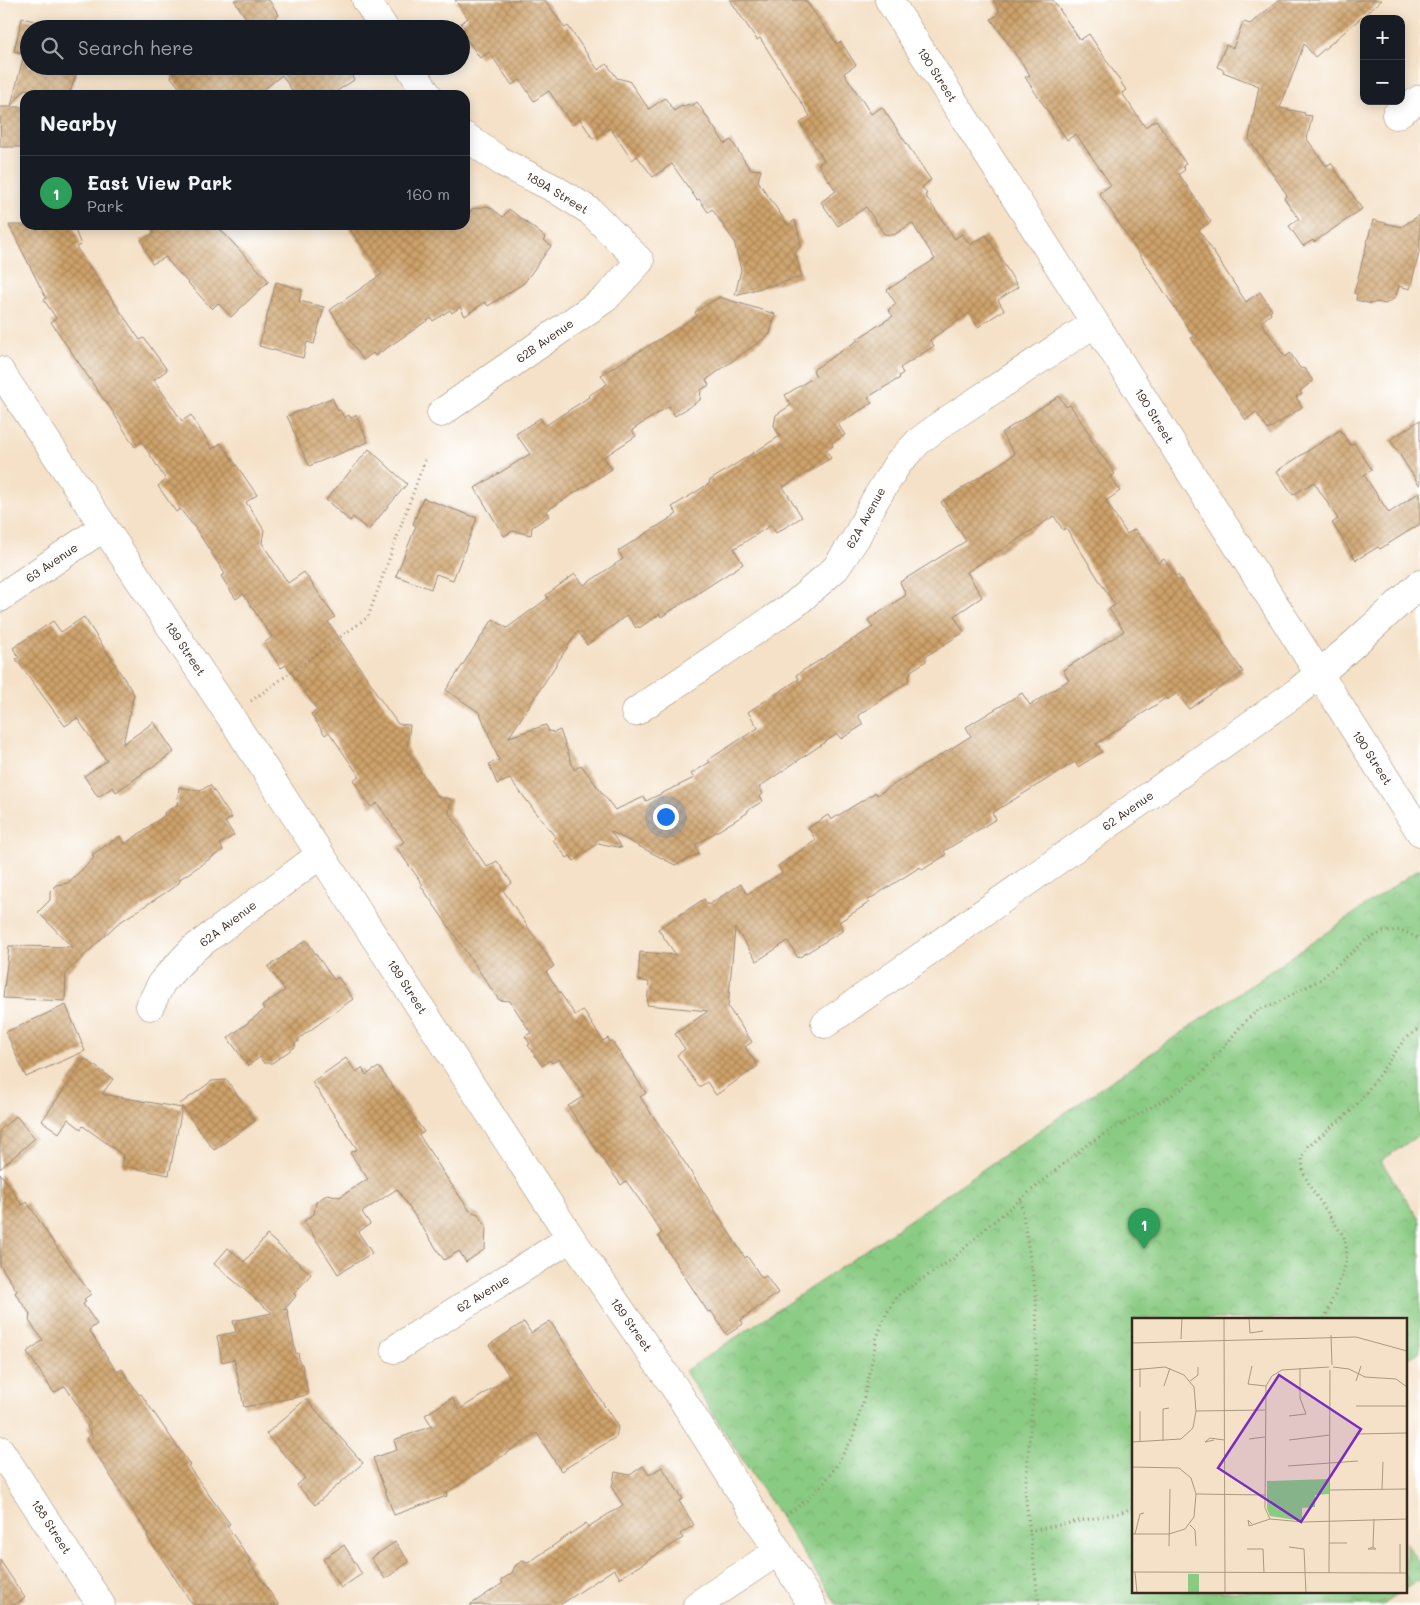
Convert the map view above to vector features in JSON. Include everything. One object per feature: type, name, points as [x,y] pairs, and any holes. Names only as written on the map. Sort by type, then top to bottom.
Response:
[{"type":"street","points":[[366,0],[379,20]]},
{"type":"street","name":"190 Street","points":[[889,0],[1318,675],[1420,832]]},
{"type":"street","points":[[1396,115],[1420,99]]},
{"type":"street","name":"189A Street","points":[[470,140],[502,162],[555,189],[590,211],[640,261]]},
{"type":"street","name":"62B Avenue","points":[[441,413],[606,298],[640,261]]},
{"type":"street","name":"62A Avenue","points":[[636,712],[795,604],[836,568],[856,538],[875,500],[898,464],[919,441],[943,423],[1095,323]]},
{"type":"street","name":"189 Street","points":[[0,371],[571,1238],[677,1391],[812,1605]]},
{"type":"street","name":"63 Avenue","points":[[0,598],[104,528]]},
{"type":"street","name":"62 Avenue","points":[[825,1024],[1297,692],[1420,584]]},
{"type":"street","name":"62A Avenue","points":[[150,1006],[162,982],[192,950],[320,855]]},
{"type":"street","name":"62 Avenue","points":[[395,1349],[571,1238]]},
{"type":"street","name":"188 Street","points":[[0,1450],[101,1605]]},
{"type":"street","points":[[697,1605],[777,1552]]},
{"type":"path","points":[[249,703],[368,617],[426,456]]},
{"type":"path","points":[[784,1517],[807,1500],[824,1483],[853,1437],[877,1337],[886,1314],[898,1295],[953,1259],[987,1227],[1089,1143],[1180,1091],[1205,1070],[1244,1022],[1258,1010],[1277,1003],[1321,979],[1366,940],[1382,932],[1401,930],[1420,939]]},
{"type":"path","points":[[1325,1318],[1345,1266],[1347,1252],[1344,1237],[1311,1188],[1303,1172],[1302,1156],[1308,1146],[1351,1111],[1404,1040],[1420,1028]]},
{"type":"path","points":[[1021,1200],[1036,1305],[1037,1352],[1025,1492],[1040,1605]]},
{"type":"path","points":[[1029,1531],[1132,1508]]},
{"type":"green space","points":[[1420,868],[1420,1134],[1381,1161],[1420,1221],[1420,1351],[1408,1359],[1408,1318],[1132,1318],[1132,1592],[1401,1592],[1382,1605],[837,1605],[685,1371],[827,1277]]},
{"type":"green space","points":[[1408,1546],[1420,1564],[1420,1579],[1408,1587]]},
{"type":"building","points":[[234,0],[269,0],[279,15],[272,20],[247,20]]},
{"type":"building","points":[[455,0],[545,0],[565,28],[568,26],[598,70],[607,64],[617,78],[629,81],[649,109],[665,98],[674,111],[688,104],[690,107],[697,102],[725,144],[731,140],[750,169],[761,170],[758,181],[788,225],[795,220],[801,244],[795,253],[802,277],[735,295],[741,270],[734,241],[712,209],[708,212],[699,199],[697,200],[672,164],[653,177],[637,156],[632,160],[610,128],[593,139],[580,119],[572,125],[549,91],[534,101],[520,80],[512,85],[489,52],[480,58],[470,44],[470,20],[465,20],[468,18]]},
{"type":"building","points":[[730,0],[805,0],[837,44],[841,42],[856,65],[844,73],[871,114],[882,107],[931,180],[922,187],[927,194],[925,195],[955,239],[962,234],[970,245],[986,235],[1018,287],[998,300],[1004,310],[978,327],[969,313],[930,340],[934,346],[900,368],[903,373],[899,376],[900,378],[868,397],[872,403],[838,424],[845,435],[832,443],[833,446],[826,450],[831,458],[783,487],[802,517],[776,533],[771,525],[734,549],[743,564],[661,617],[660,614],[639,628],[638,626],[636,628],[627,615],[587,645],[578,631],[509,737],[546,725],[549,732],[552,731],[553,733],[560,730],[574,770],[581,765],[615,810],[644,797],[646,801],[694,778],[691,774],[710,762],[708,760],[758,728],[748,712],[799,679],[796,675],[873,627],[868,620],[906,595],[900,582],[966,541],[941,502],[1015,454],[1001,433],[1059,396],[1066,407],[1070,405],[1091,436],[1089,437],[1115,474],[1110,477],[1120,491],[1106,501],[1127,534],[1135,529],[1158,563],[1164,559],[1175,576],[1178,575],[1243,672],[1189,709],[1177,693],[1167,700],[1166,698],[1096,744],[1102,752],[1078,767],[1075,762],[992,813],[996,819],[944,851],[946,855],[922,870],[920,867],[868,900],[870,902],[839,922],[844,930],[798,958],[788,941],[757,961],[735,928],[728,1007],[752,1042],[745,1047],[758,1066],[716,1095],[707,1082],[699,1087],[677,1055],[685,1049],[675,1034],[708,1011],[647,1005],[649,982],[638,980],[640,952],[676,955],[658,929],[704,899],[708,905],[741,884],[747,894],[782,873],[778,866],[816,840],[808,828],[828,815],[831,820],[876,792],[877,795],[971,736],[966,727],[1022,693],[1030,705],[1069,680],[1063,670],[1124,631],[1109,609],[1115,605],[1066,528],[1063,530],[1054,516],[967,572],[982,597],[954,616],[964,632],[926,656],[926,661],[911,671],[908,682],[858,715],[863,725],[841,739],[837,734],[759,787],[763,794],[760,796],[763,801],[695,845],[699,854],[675,865],[610,831],[622,848],[598,843],[574,861],[570,856],[567,858],[553,840],[556,838],[510,779],[497,784],[489,764],[499,760],[480,713],[446,690],[493,619],[507,628],[548,598],[546,595],[575,574],[584,585],[623,559],[618,551],[677,514],[672,507],[780,436],[774,426],[776,415],[791,405],[785,395],[816,376],[813,370],[893,316],[888,310],[896,304],[887,290],[935,259],[912,223],[894,235],[884,234],[866,207],[838,226],[821,202],[836,191],[818,164],[824,160],[800,123],[810,116],[760,38],[757,40]]},
{"type":"building","points":[[993,0],[1053,0],[1080,40],[1089,34],[1126,90],[1122,93],[1145,127],[1156,120],[1186,164],[1183,166],[1185,170],[1179,174],[1211,222],[1199,230],[1246,302],[1260,292],[1272,310],[1271,314],[1261,322],[1285,357],[1290,353],[1300,368],[1305,369],[1313,381],[1300,391],[1302,394],[1296,397],[1302,407],[1268,430],[1256,412],[1246,420],[1191,338],[1194,337],[1099,193],[1111,185],[1076,134],[1067,140],[1025,77],[1030,75],[991,19],[998,15],[997,13],[1000,11]]},
{"type":"building","points":[[1279,0],[1382,0],[1364,15],[1360,15],[1360,19],[1315,57],[1304,44],[1280,108],[1312,116],[1307,139],[1326,166],[1331,163],[1362,209],[1314,242],[1313,240],[1303,246],[1289,226],[1299,219],[1284,198],[1287,195],[1249,139],[1259,86],[1223,72],[1224,70],[1217,67],[1226,45],[1233,48],[1243,22],[1250,24]]},
{"type":"building","points":[[20,26],[20,53],[14,51]]},
{"type":"building","points":[[20,70],[20,75],[76,75],[71,90],[20,90],[20,95],[11,106]]},
{"type":"building","points":[[173,75],[282,75],[263,90],[181,90],[171,77]]},
{"type":"building","points":[[282,75],[351,75],[354,80],[339,90],[292,90]]},
{"type":"building","points":[[1,107],[20,107],[20,147],[0,147]]},
{"type":"building","points":[[488,206],[503,217],[509,209],[545,237],[544,240],[551,246],[524,283],[488,306],[485,302],[465,316],[460,307],[452,313],[450,310],[433,321],[431,318],[375,356],[373,353],[363,360],[330,310],[382,274],[351,230],[470,230],[470,212],[472,209]]},
{"type":"building","points":[[1420,215],[1420,249],[1410,289],[1399,286],[1395,298],[1385,304],[1376,302],[1372,304],[1356,300],[1357,294],[1354,293],[1373,220],[1401,227]]},
{"type":"building","points":[[9,225],[20,225],[20,230],[75,230],[81,245],[76,247],[140,340],[144,338],[167,370],[154,380],[182,421],[191,415],[212,449],[221,443],[257,495],[246,502],[264,530],[262,543],[288,583],[304,572],[335,617],[328,622],[375,692],[398,724],[410,725],[407,749],[410,756],[438,797],[451,799],[449,813],[487,867],[497,861],[512,883],[503,890],[554,966],[546,972],[575,1015],[583,1010],[603,1041],[608,1038],[610,1042],[612,1041],[646,1093],[640,1097],[687,1166],[745,1258],[747,1256],[762,1278],[766,1276],[778,1293],[741,1320],[743,1324],[727,1335],[711,1311],[708,1312],[658,1236],[662,1233],[644,1206],[626,1181],[621,1185],[568,1106],[584,1096],[559,1059],[552,1063],[550,1060],[542,1066],[528,1045],[530,1044],[525,1036],[531,1033],[510,1001],[499,1000],[396,847],[404,842],[377,803],[371,807],[353,780],[359,776],[329,732],[325,735],[311,714],[317,710],[286,665],[281,668],[264,643],[272,637],[243,594],[236,599],[221,576],[225,574],[196,529],[180,509],[176,512],[158,486],[166,480],[142,442],[135,447],[51,322],[56,318],[44,300],[46,298]]},
{"type":"building","points":[[152,230],[221,230],[269,281],[231,317],[218,303],[212,309],[166,257],[152,264],[141,240],[154,233]]},
{"type":"building","points":[[276,282],[302,290],[299,301],[324,307],[314,344],[307,342],[303,358],[259,346]]},
{"type":"building","points":[[719,297],[775,314],[770,334],[706,380],[709,385],[701,390],[700,400],[675,416],[669,406],[632,430],[636,436],[604,457],[612,469],[546,511],[549,516],[532,527],[531,535],[513,531],[504,536],[475,488],[530,454],[516,434],[540,418],[545,426],[589,397],[607,384],[601,375],[697,316],[695,312]]},
{"type":"building","points":[[332,398],[338,411],[340,410],[344,418],[349,415],[350,418],[356,415],[368,442],[309,466],[287,416]]},
{"type":"building","points":[[1420,420],[1420,486],[1390,440]]},
{"type":"building","points":[[1340,430],[1350,445],[1354,443],[1372,470],[1364,475],[1389,513],[1420,492],[1420,524],[1380,549],[1378,547],[1356,560],[1332,523],[1338,519],[1314,482],[1293,495],[1277,471]]},
{"type":"building","points":[[369,449],[407,484],[368,530],[353,517],[350,521],[326,500]]},
{"type":"building","points":[[423,498],[477,518],[453,580],[436,574],[431,589],[396,576],[416,526],[413,524]]},
{"type":"building","points":[[84,617],[134,694],[123,744],[154,722],[174,752],[116,792],[113,787],[98,797],[84,776],[107,761],[77,718],[65,726],[16,659],[19,658],[13,648],[53,621],[61,632]]},
{"type":"building","points":[[210,785],[232,818],[225,822],[234,835],[220,844],[223,850],[180,879],[179,883],[165,893],[117,924],[66,973],[65,1001],[3,998],[9,946],[72,947],[38,912],[50,900],[50,891],[56,885],[68,883],[94,858],[92,855],[120,836],[125,844],[165,815],[164,813],[177,805],[179,787],[200,791]]},
{"type":"building","points":[[306,940],[334,980],[338,977],[353,999],[298,1039],[299,1041],[295,1043],[295,1047],[272,1063],[264,1063],[260,1057],[248,1066],[228,1038],[264,1010],[262,1006],[285,990],[268,967]]},
{"type":"building","points":[[66,1005],[85,1051],[26,1077],[6,1032]]},
{"type":"building","points":[[346,1058],[356,1072],[362,1068],[366,1075],[379,1067],[424,1132],[419,1135],[449,1181],[470,1211],[478,1214],[486,1226],[485,1249],[466,1262],[459,1251],[444,1260],[397,1189],[362,1212],[370,1224],[358,1232],[372,1253],[338,1274],[304,1221],[314,1214],[316,1202],[328,1194],[340,1197],[368,1179],[350,1153],[357,1149],[312,1082]]},
{"type":"building","points":[[85,1059],[113,1079],[102,1094],[182,1108],[169,1175],[122,1166],[123,1155],[83,1126],[81,1129],[68,1119],[59,1133],[42,1121]]},
{"type":"building","points":[[227,1080],[255,1121],[214,1150],[180,1104],[212,1081]]},
{"type":"building","points":[[16,1116],[35,1138],[0,1169],[0,1130]]},
{"type":"building","points":[[0,1173],[22,1205],[27,1202],[91,1294],[84,1299],[86,1302],[83,1304],[97,1324],[89,1330],[117,1372],[122,1369],[139,1395],[141,1394],[190,1465],[188,1466],[230,1524],[227,1526],[279,1605],[193,1605],[147,1536],[148,1534],[86,1438],[92,1434],[87,1427],[90,1424],[65,1386],[54,1393],[27,1352],[43,1340],[29,1321],[30,1314],[15,1293],[17,1291],[0,1265]]},
{"type":"building","points":[[267,1235],[311,1274],[294,1294],[296,1296],[284,1310],[287,1309],[296,1354],[298,1353],[300,1364],[302,1364],[308,1395],[244,1407],[234,1359],[222,1362],[217,1336],[236,1332],[233,1321],[272,1313],[214,1264],[228,1248],[244,1262]]},
{"type":"building","points":[[550,1321],[618,1427],[616,1437],[561,1471],[537,1433],[446,1493],[447,1496],[394,1515],[373,1458],[397,1450],[394,1440],[432,1426],[425,1415],[452,1398],[459,1410],[510,1377],[489,1345],[524,1322],[531,1333]]},
{"type":"building","points":[[306,1399],[363,1463],[315,1505],[297,1485],[305,1478],[266,1434]]},
{"type":"building","points":[[643,1466],[649,1475],[662,1467],[683,1499],[679,1501],[694,1525],[680,1534],[683,1538],[620,1578],[614,1569],[560,1605],[470,1605],[503,1583],[501,1580],[512,1573],[515,1566],[522,1561],[528,1563],[586,1523],[588,1527],[623,1505],[612,1488],[615,1472],[630,1475]]},
{"type":"building","points":[[395,1542],[409,1562],[385,1579],[371,1558]]},
{"type":"building","points":[[344,1545],[362,1574],[341,1588],[323,1559]]},
{"type":"building","points":[[0,1560],[25,1598],[14,1605],[0,1605]]},
{"type":"place","name":"East View Park","points":[[1144,1249]]}]
